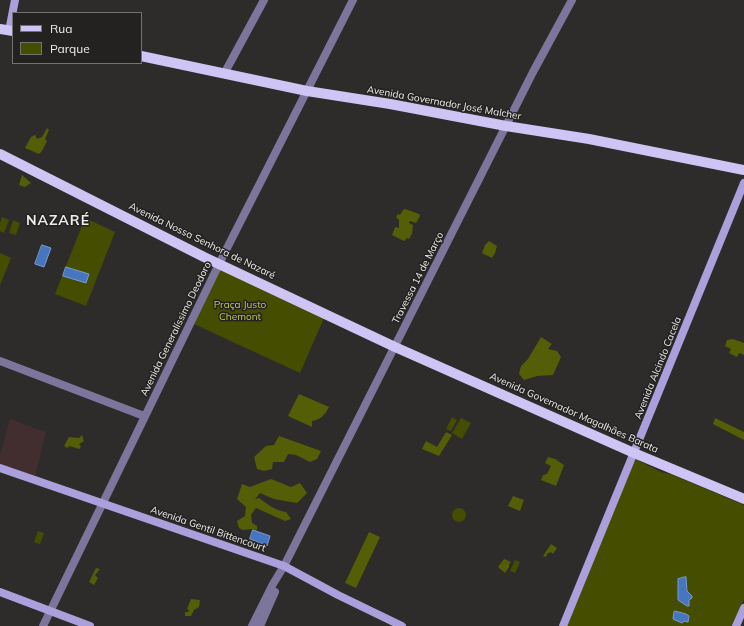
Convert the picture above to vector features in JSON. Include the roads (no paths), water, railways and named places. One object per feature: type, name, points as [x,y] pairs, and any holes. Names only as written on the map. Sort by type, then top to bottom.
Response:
[{"type":"main road","points":[[7,30],[15,0]]},
{"type":"main road","name":"Avenida Governador José Malcher","points":[[142,56],[308,91],[589,139],[744,170]]},
{"type":"main road","name":"Avenida Nossa Senhora de Nazaré","points":[[0,154],[219,264],[395,347]]},
{"type":"main road","name":"Avenida Alcindo Cacela","points":[[563,626],[744,183]]},
{"type":"main road","name":"Avenida Governador Magalhães Barata","points":[[395,347],[634,453],[744,499]]},
{"type":"main road","name":"Avenida Gentil Bittencourt","points":[[0,468],[284,566],[338,595],[402,626]]},
{"type":"main road","points":[[0,592],[90,626]]},
{"type":"main road","points":[[736,626],[744,608]]},
{"type":"street","points":[[224,74],[264,0]]},
{"type":"street","name":"Avenida Generalíssimo Deodoro","points":[[43,626],[219,264],[353,0]]},
{"type":"street","name":"Travessa 14 de Março","points":[[252,626],[273,584],[284,566],[533,72],[572,0]]},
{"type":"street","points":[[0,361],[144,416]]},
{"type":"street","name":"Travessa 14 de Março","points":[[260,626],[284,566]]},
{"type":"water","points":[[42,245],[51,248],[44,267],[35,264]]},
{"type":"water","points":[[66,267],[89,274],[86,283],[63,276]]},
{"type":"water","points":[[253,530],[270,536],[267,546],[250,539]]},
{"type":"water","points":[[686,577],[687,591],[692,596],[689,600],[689,606],[678,600],[678,579]]},
{"type":"water","points":[[675,611],[689,616],[688,622],[684,621],[682,623],[673,619]]},
{"type":"district","name":"NAZARÉ","points":[[58,221]]},
{"type":"park label","name":"Praça Justo Chemont","points":[[240,310]]}]
